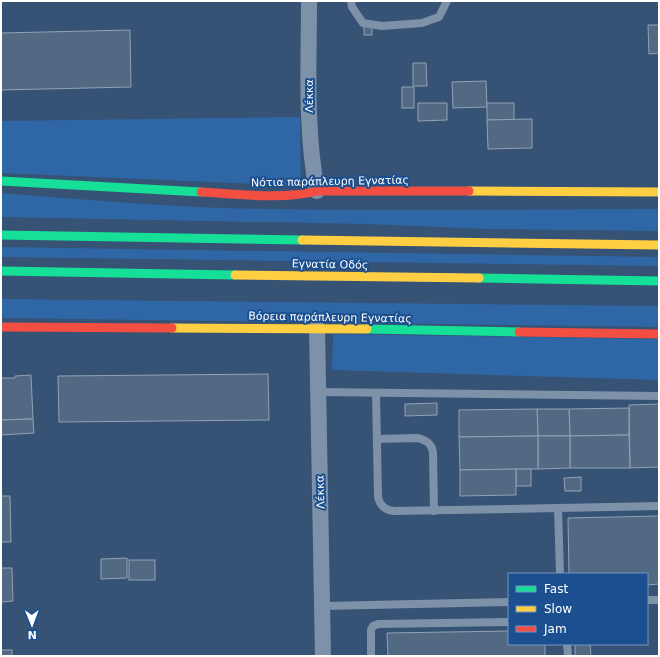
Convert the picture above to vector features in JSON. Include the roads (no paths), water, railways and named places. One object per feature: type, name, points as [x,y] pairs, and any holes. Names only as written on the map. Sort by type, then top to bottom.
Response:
[{"type":"main road","name":"Νότια παράπλευρη Εγνατίας","points":[[1,181],[262,195],[306,194],[317,191],[659,192]]},
{"type":"main road","points":[[1,235],[659,245]]},
{"type":"main road","name":"Εγνατία Οδός","points":[[1,271],[659,281]]},
{"type":"main road","name":"Βόρεια παράπλευρη Εγνατίας","points":[[1,327],[317,328],[659,334]]},
{"type":"street","name":"Λέκκα","points":[[309,1],[309,117],[317,191]]},
{"type":"street","name":"Λέκκα","points":[[317,328],[323,656]]},
{"type":"lane","points":[[351,1],[352,7],[363,23],[382,26],[422,23],[439,17],[446,4],[446,1]]},
{"type":"lane","points":[[318,392],[659,396]]},
{"type":"lane","points":[[376,393],[378,497],[381,505],[389,511],[659,506]]},
{"type":"lane","points":[[377,439],[418,438],[430,444],[433,454],[434,511]]},
{"type":"lane","points":[[558,508],[560,573]]},
{"type":"lane","points":[[648,600],[659,600]]},
{"type":"lane","points":[[323,606],[508,602]]},
{"type":"lane","points":[[371,656],[371,630],[373,626],[378,624],[508,622]]},
{"type":"lane","points":[[567,645],[568,656]]}]
